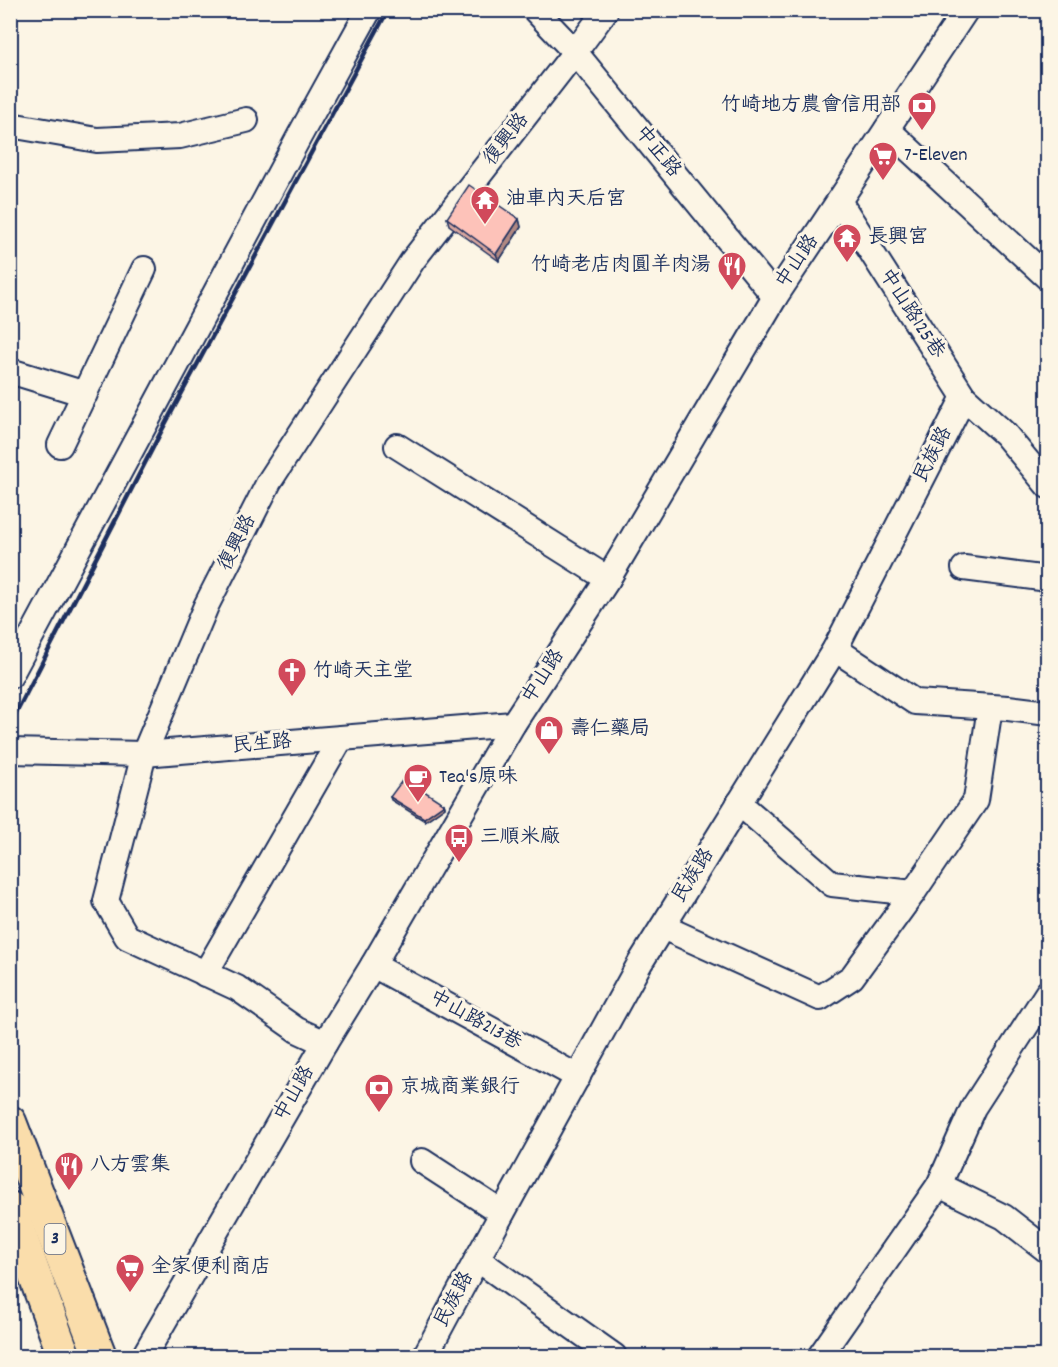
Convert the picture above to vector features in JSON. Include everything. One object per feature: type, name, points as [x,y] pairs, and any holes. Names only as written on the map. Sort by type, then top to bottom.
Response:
[{"type":"main road","name":"3","points":[[10,1122],[100,1356]]},
{"type":"main road","name":"3","points":[[10,1208],[64,1356]]},
{"type":"street","points":[[10,676],[369,10]]},
{"type":"street","name":"中正路","points":[[535,10],[575,52],[775,297]]},
{"type":"street","name":"復興路","points":[[325,1043],[297,1030],[237,988],[127,937],[106,901],[144,754],[206,606],[269,483],[413,260],[606,10]]},
{"type":"street","name":"中山路","points":[[144,1356],[513,724],[608,579],[775,297],[966,10]]},
{"type":"street","points":[[10,125],[97,140],[180,136],[246,120]]},
{"type":"street","points":[[887,129],[1047,278]]},
{"type":"street","name":"中山路125巷","points":[[838,201],[964,397],[1005,434],[1047,486]]},
{"type":"street","points":[[60,445],[144,269]]},
{"type":"street","points":[[10,371],[85,394]]},
{"type":"street","name":"民族路","points":[[425,1356],[640,963],[835,649],[964,397]]},
{"type":"street","points":[[397,446],[608,579]]},
{"type":"street","points":[[964,568],[1047,579]]},
{"type":"street","points":[[835,649],[915,702],[1047,713]]},
{"type":"street","points":[[663,927],[820,998],[852,977],[976,800],[990,707]]},
{"type":"street","name":"民生路","points":[[10,751],[144,754],[513,724]]},
{"type":"street","points":[[205,974],[341,738]]},
{"type":"street","points":[[739,802],[832,884],[913,893]]},
{"type":"street","name":"中山路213巷","points":[[373,965],[578,1077]]},
{"type":"street","points":[[820,1356],[939,1185],[973,1108],[1047,992]]},
{"type":"street","points":[[422,1161],[502,1213]]},
{"type":"street","points":[[939,1185],[1004,1217],[1047,1251]]},
{"type":"street","points":[[477,1258],[614,1356]]},
{"type":"building","name":"油車內天后宮","points":[[469,185],[519,219],[496,254],[447,218]]},
{"type":"building","name":"Tea's原味","points":[[404,778],[444,804],[424,818],[390,797]]},
{"type":"railway","points":[[10,725],[163,428],[388,10]]},
{"type":"place","name":"竹崎地方農會信用部","points":[[922,132]]},
{"type":"place","name":"7-Eleven","points":[[883,182]]},
{"type":"place","name":"油車內天后宮","points":[[485,226]]},
{"type":"place","name":"長興宮","points":[[847,264]]},
{"type":"place","name":"竹崎老店肉圓羊肉湯","points":[[732,292]]},
{"type":"place","name":"竹崎天主堂","points":[[292,698]]},
{"type":"place","name":"壽仁藥局","points":[[549,756]]},
{"type":"place","name":"Tea's原味","points":[[418,804]]},
{"type":"place","name":"三順米廠","points":[[459,864]]},
{"type":"place","name":"京城商業銀行","points":[[379,1114]]},
{"type":"place","name":"八方雲集","points":[[69,1192]]},
{"type":"place","name":"全家便利商店","points":[[130,1294]]}]
